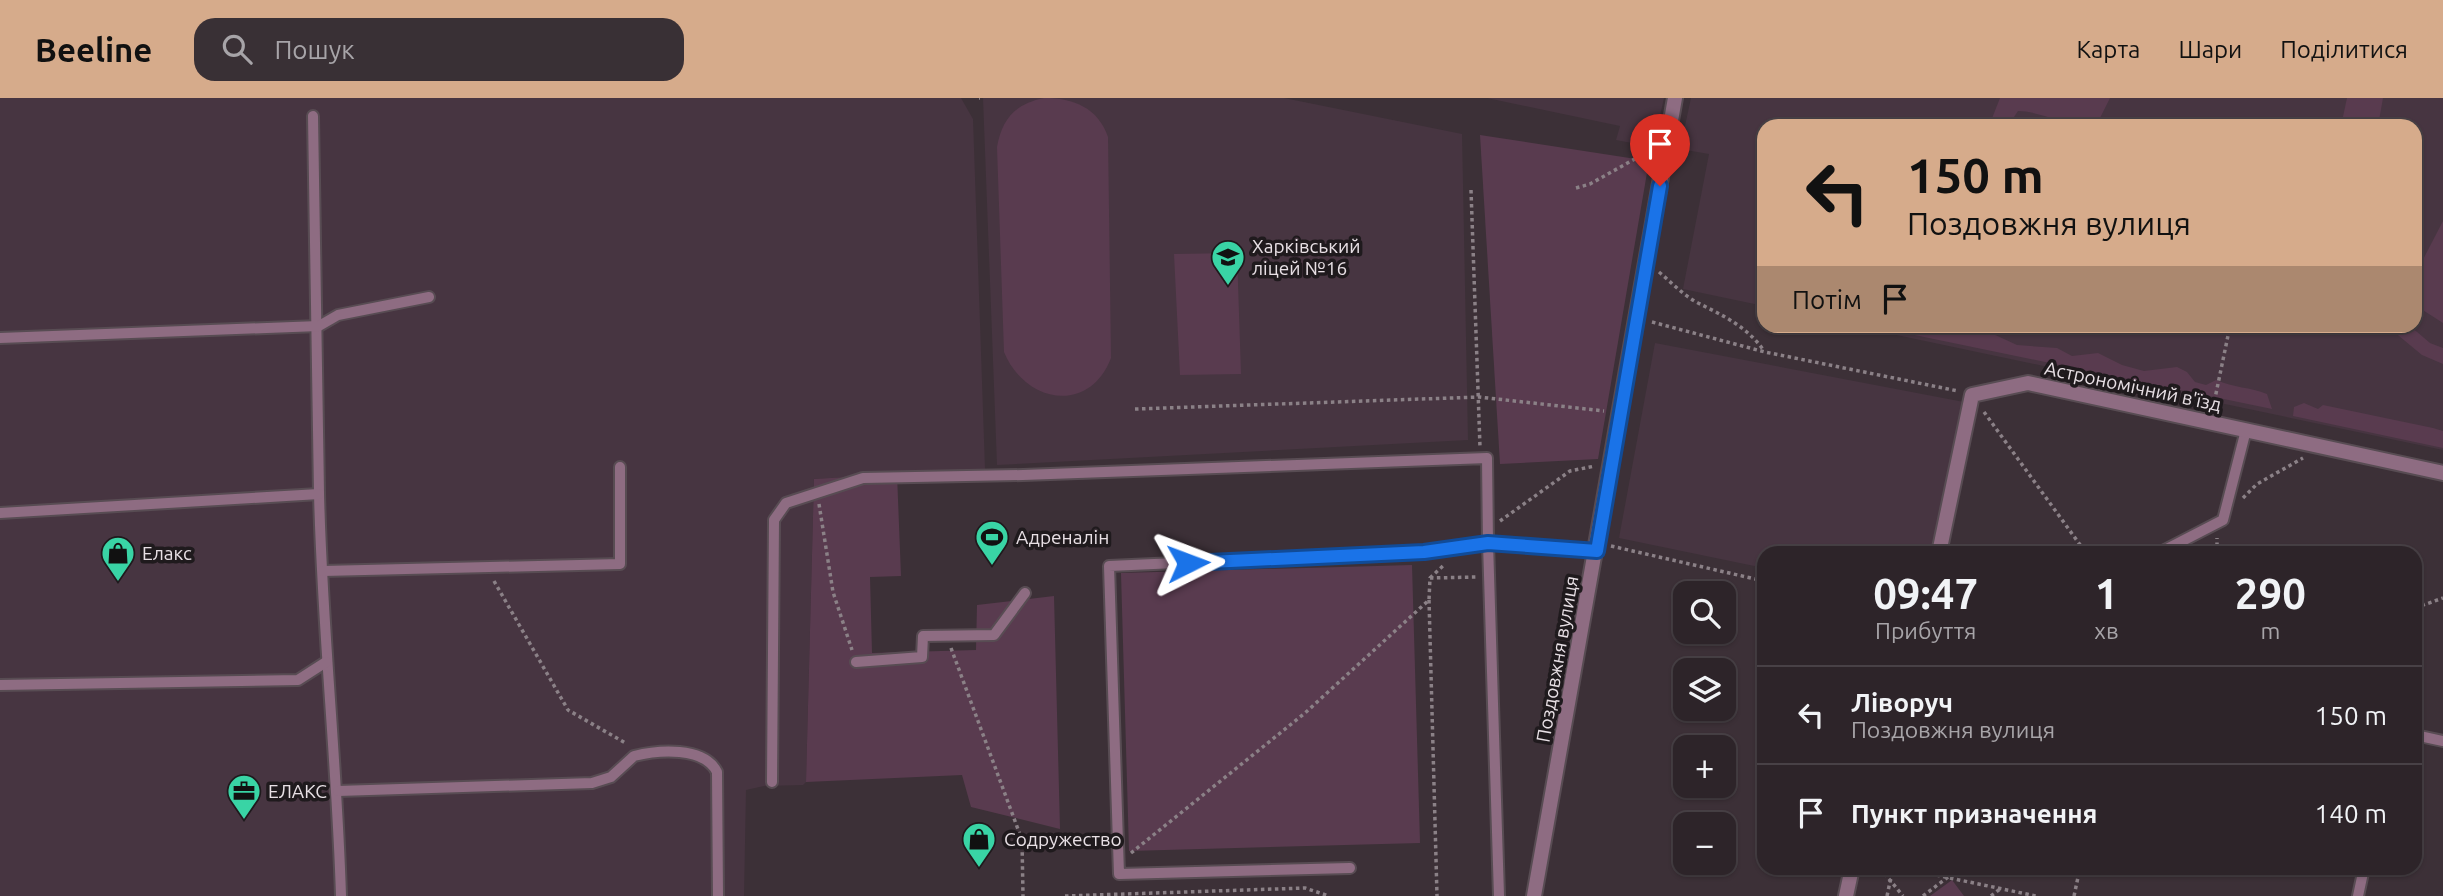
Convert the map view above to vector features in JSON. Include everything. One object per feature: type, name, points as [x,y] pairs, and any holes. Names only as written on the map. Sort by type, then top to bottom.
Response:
[{"type":"street","name":"Поздовжня вулиця","points":[[1534,896],[1675,98]]},
{"type":"street","name":"Астрономічний в'їзд","points":[[1972,395],[2028,383],[2443,473]]},
{"type":"street","points":[[1940,546],[1972,395]]},
{"type":"street","points":[[1846,896],[1850,875]]},
{"type":"lane","points":[[313,116],[319,327],[319,494],[326,662],[338,791],[341,896]]},
{"type":"lane","points":[[0,338],[319,327],[338,315],[429,297]]},
{"type":"lane","points":[[2173,546],[2223,520],[2246,430]]},
{"type":"lane","points":[[772,782],[774,520],[786,503],[863,478],[1023,475],[1487,458],[1499,896]]},
{"type":"lane","points":[[323,571],[620,564],[620,467]]},
{"type":"lane","points":[[0,513],[319,494]]},
{"type":"lane","points":[[1350,868],[1119,874],[1109,566],[1424,552],[1488,543],[1597,551]]},
{"type":"lane","points":[[856,662],[922,657],[923,636],[994,635],[1025,593]]},
{"type":"lane","points":[[0,685],[298,680],[326,662]]},
{"type":"lane","points":[[2422,736],[2443,741]]},
{"type":"lane","points":[[338,791],[592,783],[611,777],[625,762],[644,754],[699,754],[713,764],[717,772],[718,896]]},
{"type":"lane","points":[[2358,896],[2362,875]]},
{"type":"path","points":[[1576,188],[1590,184],[1655,147]]},
{"type":"path","points":[[1471,190],[1480,440]]},
{"type":"path","points":[[1646,262],[1688,296],[1727,317],[1757,341],[1765,352]]},
{"type":"path","points":[[1636,318],[1765,352],[1972,395],[2081,546]]},
{"type":"path","points":[[2210,422],[2229,333]]},
{"type":"path","points":[[1135,409],[1479,397],[1613,412]]},
{"type":"path","points":[[2223,520],[2256,484],[2308,456]]},
{"type":"path","points":[[1488,530],[1570,471],[1604,464]]},
{"type":"path","points":[[817,492],[833,592],[856,662]]},
{"type":"path","points":[[1437,896],[1430,578],[1467,545]]},
{"type":"path","points":[[1597,551],[1606,545],[1757,579]]},
{"type":"path","points":[[485,568],[568,710],[644,754]]},
{"type":"path","points":[[1430,578],[1478,577]]},
{"type":"path","points":[[2422,606],[2443,598]]},
{"type":"path","points":[[1118,863],[1306,713],[1429,600]]},
{"type":"path","points":[[946,636],[1022,840],[1023,896]]},
{"type":"path","points":[[1886,875],[1903,896]]},
{"type":"path","points":[[1887,896],[1892,875]]},
{"type":"path","points":[[1938,875],[2036,896]]},
{"type":"path","points":[[2074,896],[2078,875]]},
{"type":"path","points":[[1923,896],[1948,877]]},
{"type":"path","points":[[1065,896],[1305,888],[1329,896]]},
{"type":"path","points":[[1991,896],[2001,888]]},
{"type":"shaded area","points":[[0,98],[961,98],[973,119],[985,469],[814,479],[806,782],[803,785],[764,786],[746,790],[744,896],[0,896]]},
{"type":"shaded area","name":"Харківський ліцей №16","points":[[983,98],[1284,98],[1462,134],[1468,440],[997,465]]},
{"type":"shaded area","points":[[1044,98],[1065,100],[1084,107],[1098,119],[1108,137],[1111,358],[1101,376],[1088,388],[1073,395],[1057,396],[1026,382],[1004,352],[997,147],[1002,128],[1012,114],[1025,104]]},
{"type":"shaded area","points":[[1487,98],[1664,98],[1653,147],[1616,140],[1620,126]]},
{"type":"shaded area","points":[[1691,98],[2443,98],[2443,450],[1887,333],[2422,333],[2422,119],[1757,119],[1757,305],[1683,289],[1709,154],[1680,149]]},
{"type":"shaded area","points":[[2000,98],[2110,98],[2100,119],[2055,119],[2018,111],[2013,119],[1992,119]]},
{"type":"shaded area","points":[[2347,98],[2383,98],[2379,119],[2342,119]]},
{"type":"shaded area","points":[[1480,135],[1649,161],[1598,459],[1500,464]]},
{"type":"shaded area","points":[[2443,221],[2443,323],[2422,310],[2422,262]]},
{"type":"shaded area","points":[[1237,253],[1241,374],[1180,375],[1174,254]]},
{"type":"shaded area","points":[[1905,333],[1991,333],[2017,345],[2057,348],[2072,356],[2098,353],[2122,365],[2144,371],[2177,367],[2187,372],[2195,382],[2206,385],[2216,380],[2267,394],[2272,409]]},
{"type":"shaded area","points":[[2395,333],[2418,333],[2430,343],[2443,348],[2443,364],[2422,355]]},
{"type":"shaded area","points":[[1655,343],[1964,402],[1932,546],[1757,546],[1757,567],[1619,538]]},
{"type":"shaded area","points":[[2304,403],[2318,409],[2323,405],[2443,431],[2443,448],[2293,416],[2294,407]]},
{"type":"shaded area","points":[[897,474],[901,576],[870,577],[872,653],[976,650],[977,605],[1054,596],[1060,829],[971,807],[962,775],[806,782],[814,479]]},
{"type":"shaded area","points":[[1412,565],[1420,843],[1129,851],[1121,573]]},
{"type":"shaded area","points":[[1952,880],[1964,896],[1930,896]]},
{"type":"place","name":"Харківський ліцей №16","points":[[1228,287]]},
{"type":"place","name":"Адреналін","points":[[992,567]]},
{"type":"place","name":"Елакс","points":[[118,583]]},
{"type":"place","name":"ЕЛАКС","points":[[244,821]]},
{"type":"place","name":"Содружество","points":[[979,869]]},
{"type":"route","points":[[1188,563],[1424,552],[1488,543],[1597,551],[1660,186]]}]
